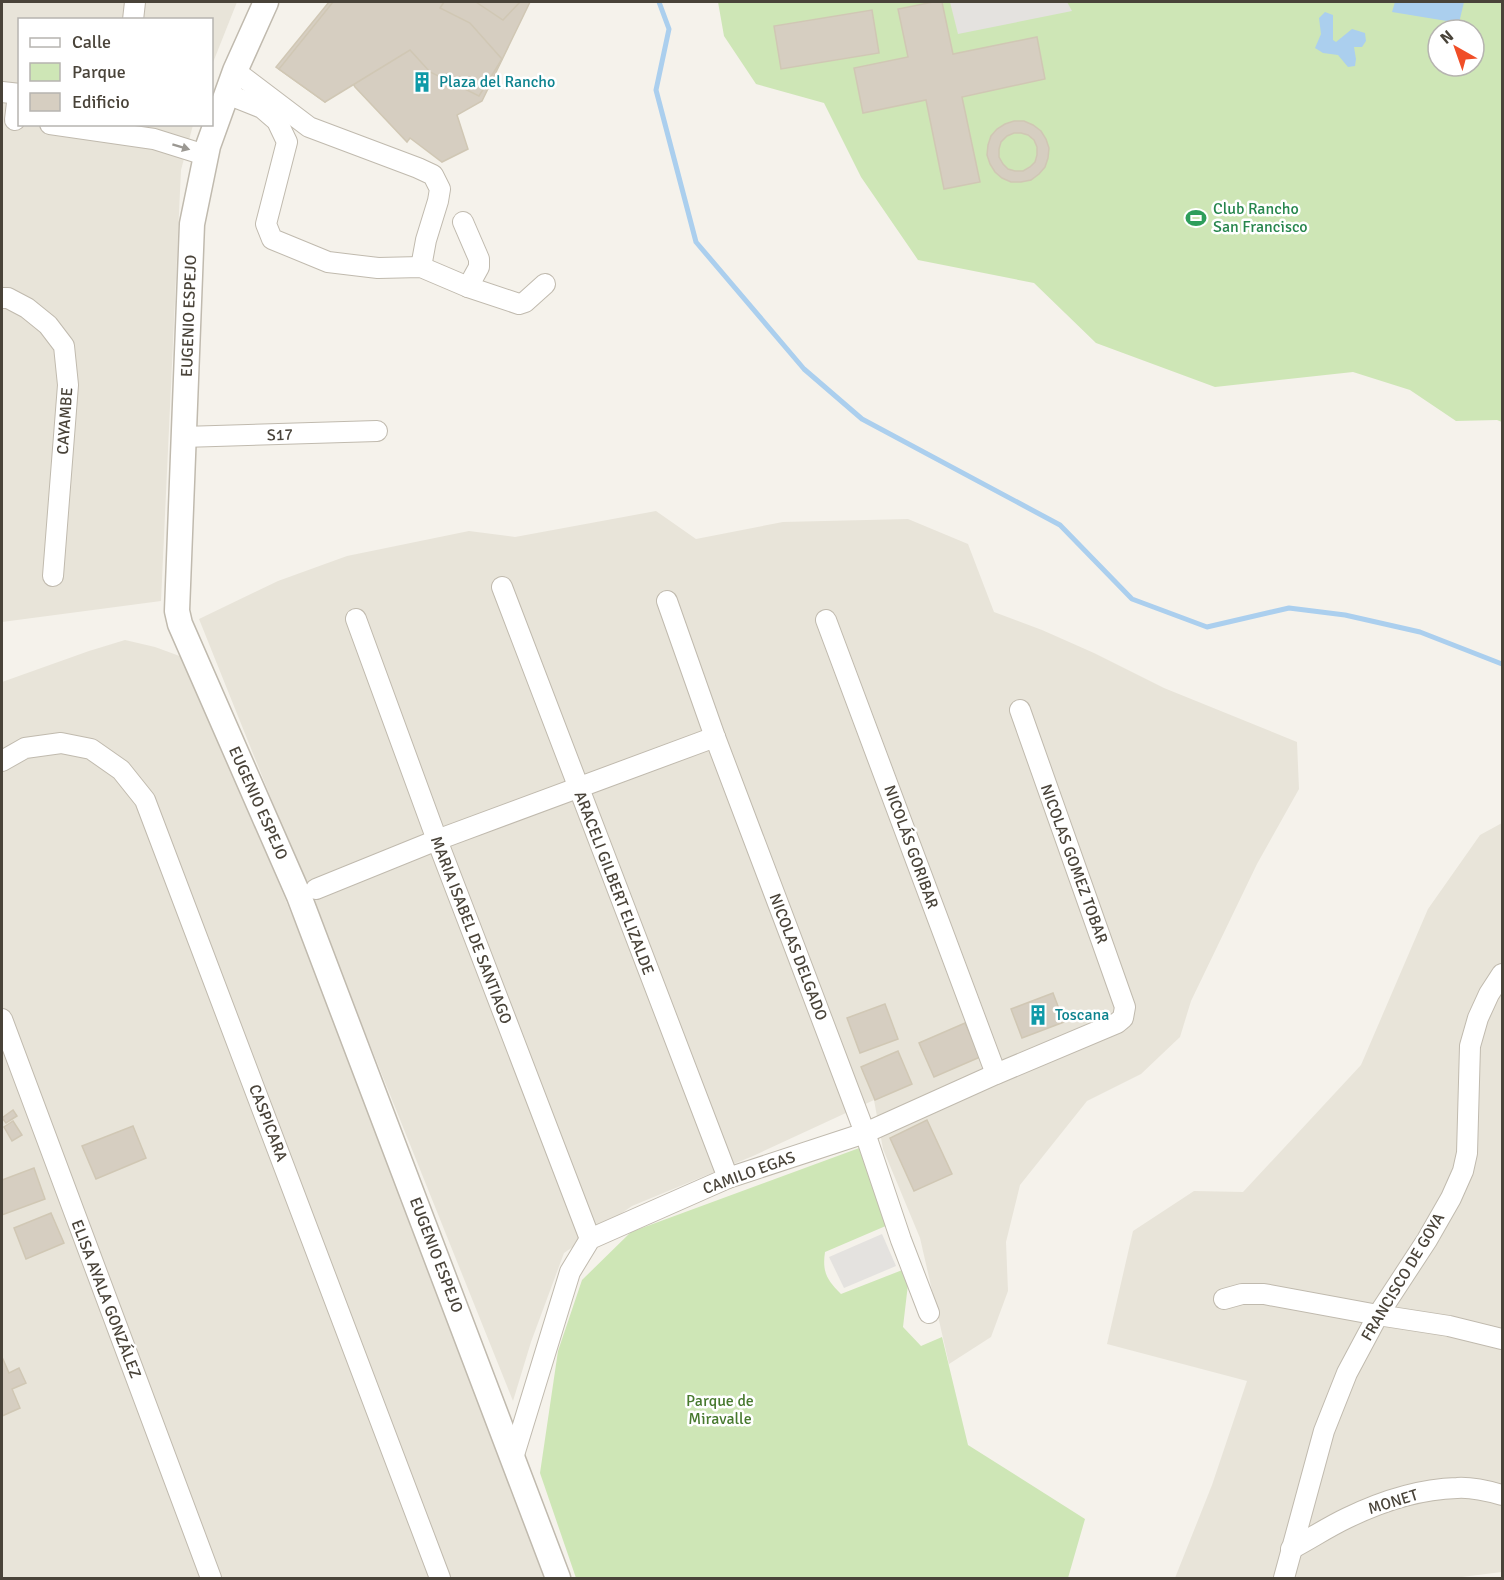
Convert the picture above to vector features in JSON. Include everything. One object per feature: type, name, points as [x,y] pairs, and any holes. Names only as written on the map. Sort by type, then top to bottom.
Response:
[{"type":"street","points":[[133,18],[135,2]]},
{"type":"street","name":"EUGENIO ESPEJO","points":[[266,2],[214,122],[192,224],[177,611],[180,624],[299,896],[558,1578]]},
{"type":"street","points":[[235,71],[309,127],[433,175],[440,189],[421,267]]},
{"type":"street","points":[[12,119],[13,93]]},
{"type":"street","points":[[227,94],[262,108],[277,121],[287,142],[266,224],[272,239],[328,262],[378,268],[421,267],[468,287],[519,304],[525,302],[545,284]]},
{"type":"street","points":[[78,126],[121,129],[206,155]]},
{"type":"street","points":[[287,142],[309,127]]},
{"type":"street","points":[[463,222],[479,259],[479,267],[468,287]]},
{"type":"street","name":"CAYAMBE","points":[[2,298],[8,298],[27,308],[48,325],[64,346],[68,385],[53,576]]},
{"type":"street","name":"S17","points":[[183,437],[377,431]]},
{"type":"street","name":"ARACELI GILBERT ELIZALDE","points":[[502,587],[728,1178]]},
{"type":"street","name":"NICOLAS DELGADO","points":[[667,601],[715,737],[866,1133],[901,1240],[929,1313]]},
{"type":"street","name":"MARIA ISABEL DE SANTIAGO","points":[[356,619],[437,840],[590,1239]]},
{"type":"street","name":"NICOLÁS GORIBAR","points":[[826,620],[996,1074]]},
{"type":"street","name":"NICOLAS GOMEZ TOBAR","points":[[1020,710],[1125,1007],[1123,1018]]},
{"type":"street","points":[[316,889],[437,840],[715,737]]},
{"type":"street","name":"CASPICARA","points":[[2,761],[25,748],[61,743],[91,749],[121,770],[146,800],[440,1578]]},
{"type":"street","name":"FRANCISCO DE GOYA","points":[[1284,1578],[1324,1431],[1347,1373],[1378,1315],[1427,1240],[1451,1198],[1463,1171],[1467,1153],[1470,1046],[1478,1018],[1489,994],[1503,974]]},
{"type":"street","name":"CAMILO EGAS","points":[[590,1239],[728,1178],[866,1133],[996,1074],[1117,1023],[1123,1018]]},
{"type":"street","name":"ELISA AYALA GONZÁLEZ","points":[[2,1019],[211,1578]]},
{"type":"street","points":[[513,1458],[570,1272],[590,1239]]},
{"type":"street","points":[[1224,1299],[1242,1294],[1264,1294],[1449,1326],[1503,1339]]},
{"type":"street","name":"MONET","points":[[1291,1550],[1347,1518],[1400,1498],[1428,1491],[1458,1488],[1503,1495]]},
{"type":"shaded area","points":[[2,2],[237,2],[213,62],[213,18],[18,18],[18,126],[193,126],[181,170],[161,601],[2,622]]},
{"type":"shaded area","points":[[950,2],[1067,2],[1072,11],[958,34]]},
{"type":"shaded area","points":[[656,511],[696,539],[783,522],[908,519],[968,544],[994,612],[1094,653],[1164,688],[1297,742],[1299,789],[1257,864],[1191,1001],[1180,1037],[1141,1074],[1087,1101],[1020,1185],[1006,1242],[1008,1291],[991,1337],[949,1364],[920,1238],[883,1149],[874,1100],[753,1156],[632,1206],[564,1253],[531,1342],[513,1401],[199,619],[278,581],[347,556],[469,531],[515,537]]},
{"type":"shaded area","points":[[125,640],[155,647],[185,658],[326,997],[547,1578],[2,1578],[2,682]]},
{"type":"shaded area","points":[[1502,823],[1502,1572],[1454,1578],[1175,1578],[1212,1485],[1247,1381],[1107,1344],[1133,1231],[1194,1191],[1243,1192],[1361,1065],[1428,909],[1480,835]]},
{"type":"shaded area","points":[[882,1234],[896,1266],[844,1288],[829,1257]]},
{"type":"green space","name":"Club Rancho San Francisco","points":[[718,2],[1502,2],[1502,422],[1497,420],[1456,421],[1410,390],[1353,372],[1215,387],[1096,343],[1034,283],[918,260],[861,177],[824,103],[756,84],[724,36]]},
{"type":"green space","name":"Parque de Miravalle","points":[[862,1147],[895,1222],[825,1252],[824,1265],[827,1275],[841,1294],[910,1267],[903,1327],[921,1346],[942,1337],[968,1445],[1085,1519],[1068,1578],[576,1578],[540,1473],[558,1351],[582,1280],[631,1232]]},
{"type":"water","points":[[1395,2],[1464,2],[1460,18],[1429,18],[1392,12]]},
{"type":"water","points":[[1325,12],[1333,15],[1333,40],[1336,42],[1352,29],[1365,33],[1366,41],[1362,47],[1354,47],[1355,66],[1348,67],[1338,55],[1323,53],[1315,48],[1321,34],[1319,18]]},
{"type":"building","name":"Plaza del Rancho","points":[[329,2],[530,2],[482,101],[457,115],[468,149],[442,162],[410,138],[407,142],[355,87],[349,77],[325,102],[276,67]]},
{"type":"building","name":"Plaza del Rancho","points":[[333,2],[444,2],[440,8],[470,23],[502,59],[479,96],[430,72],[410,50],[325,102],[279,69]]},
{"type":"building","points":[[476,2],[520,2],[503,20]]},
{"type":"building","points":[[942,2],[953,54],[1037,37],[1045,79],[962,97],[980,182],[944,189],[926,100],[863,113],[854,68],[908,57],[898,9]]},
{"type":"building","points":[[872,10],[879,53],[781,69],[774,26]]},
{"type":"building","points":[[1024,121],[1041,131],[1046,139],[1049,148],[1045,167],[1031,180],[1011,182],[995,172],[990,164],[987,155],[991,136],[1005,124]],"holes":[[[1021,133],[1034,140],[1037,155],[1030,167],[1023,171],[1015,171],[1003,164],[999,157],[999,149],[1001,142],[1007,136]]]},
{"type":"building","name":"Toscana","points":[[1053,993],[1064,1022],[1022,1038],[1011,1009]]},
{"type":"building","points":[[885,1004],[898,1039],[860,1053],[847,1018]]},
{"type":"building","points":[[965,1023],[980,1057],[934,1077],[919,1043]]},
{"type":"building","points":[[898,1051],[912,1084],[875,1100],[861,1067]]},
{"type":"building","points":[[13,1110],[17,1116],[6,1123],[2,1118]]},
{"type":"building","points":[[927,1120],[952,1174],[914,1191],[890,1138]]},
{"type":"building","points":[[13,1121],[22,1135],[12,1141],[4,1127]]},
{"type":"building","points":[[133,1126],[146,1158],[96,1179],[82,1146]]},
{"type":"building","points":[[34,1168],[45,1199],[2,1215],[2,1180]]},
{"type":"building","points":[[51,1213],[64,1243],[26,1259],[14,1228]]},
{"type":"building","points":[[2,1357],[9,1373],[19,1368],[26,1383],[12,1389],[20,1408],[2,1416]]},
{"type":"waterway","points":[[659,2],[669,29],[656,90],[696,242],[804,369],[862,419],[1060,525],[1132,599],[1207,627],[1289,608],[1345,615],[1420,632],[1502,664]]},
{"type":"place","name":"Plaza del Rancho","points":[[422,82]]},
{"type":"place","name":"Club Rancho San Francisco","points":[[1196,218]]},
{"type":"place","name":"Toscana","points":[[1038,1015]]}]
